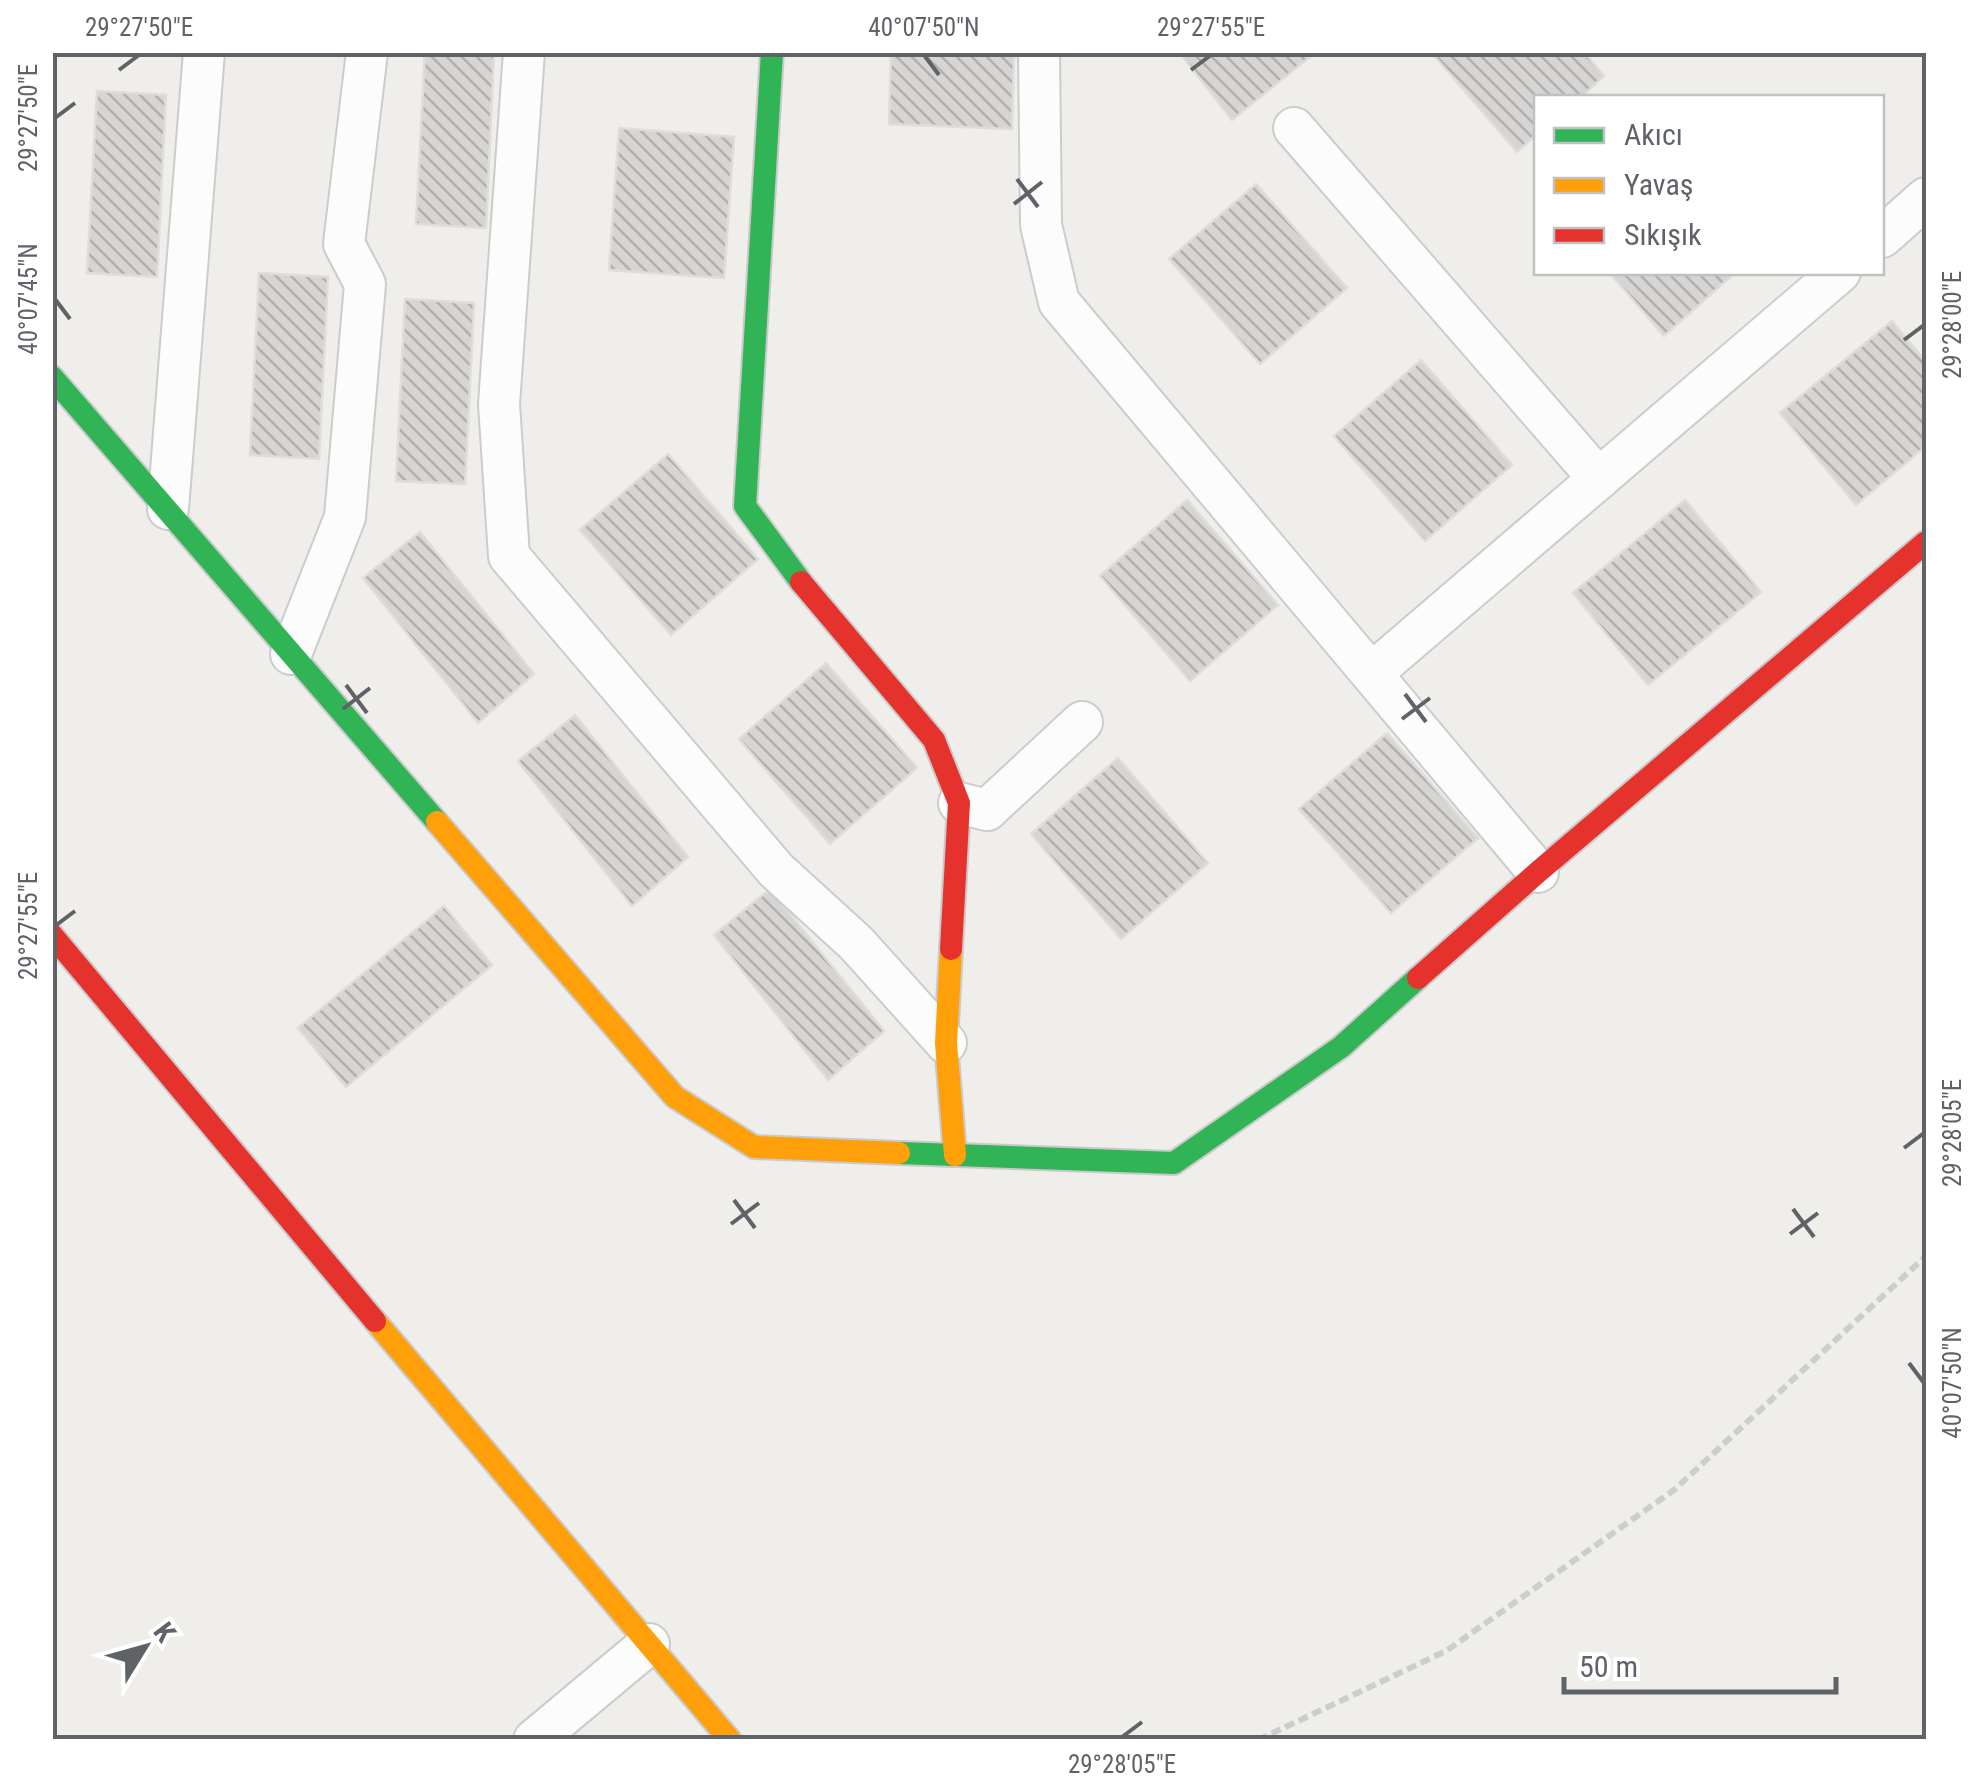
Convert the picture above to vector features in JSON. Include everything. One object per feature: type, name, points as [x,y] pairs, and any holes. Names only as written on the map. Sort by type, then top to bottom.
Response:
[{"type":"street","points":[[168,510],[204,52]]},
{"type":"street","points":[[291,654],[344,516],[365,284],[344,244],[367,52]]},
{"type":"street","points":[[524,52],[499,404],[509,556],[776,870],[856,942],[946,1043]]},
{"type":"street","points":[[772,52],[745,506],[805,586],[934,740],[960,803],[946,1043],[955,1155]]},
{"type":"street","points":[[1039,52],[1041,225],[1059,302],[1538,872]]},
{"type":"street","points":[[1294,128],[1599,480]]},
{"type":"street","points":[[1884,235],[1926,198]]},
{"type":"street","points":[[1372,674],[1837,275]]},
{"type":"street","points":[[52,376],[675,1097],[754,1147],[1174,1163],[1341,1047],[1538,872],[1926,542]]},
{"type":"street","points":[[960,803],[986,810],[1082,722]]},
{"type":"street","points":[[52,935],[730,1740]]},
{"type":"street","points":[[534,1740],[649,1644]]},
{"type":"path","points":[[1258,1740],[1446,1651],[1674,1490],[1926,1256]]},
{"type":"building","points":[[425,52],[494,52],[486,228],[416,224]]},
{"type":"building","points":[[891,52],[1014,52],[1012,129],[889,124]]},
{"type":"building","points":[[1179,52],[1316,52],[1232,120]]},
{"type":"building","points":[[1431,52],[1584,52],[1604,76],[1583,95],[1534,95],[1534,137],[1517,152]]},
{"type":"building","points":[[97,91],[166,95],[157,277],[87,273]]},
{"type":"building","points":[[619,128],[734,137],[724,278],[609,270]]},
{"type":"building","points":[[1256,184],[1347,288],[1260,364],[1169,259]]},
{"type":"building","points":[[259,273],[328,277],[319,459],[250,455]]},
{"type":"building","points":[[1612,275],[1733,275],[1664,336]]},
{"type":"building","points":[[405,299],[474,303],[465,484],[396,481]]},
{"type":"building","points":[[1892,321],[1926,362],[1926,446],[1856,505],[1780,413]]},
{"type":"building","points":[[1421,360],[1512,465],[1425,541],[1334,436]]},
{"type":"building","points":[[668,454],[758,559],[671,635],[580,530]]},
{"type":"building","points":[[1187,500],[1278,605],[1190,681],[1100,576]]},
{"type":"building","points":[[1685,500],[1761,592],[1648,685],[1573,593]]},
{"type":"building","points":[[420,532],[534,674],[478,723],[363,578]]},
{"type":"building","points":[[826,663],[917,768],[830,844],[739,739]]},
{"type":"building","points":[[575,715],[688,857],[632,906],[518,761]]},
{"type":"building","points":[[1387,733],[1478,838],[1391,913],[1299,809]]},
{"type":"building","points":[[1118,758],[1208,863],[1121,939],[1031,834]]},
{"type":"building","points":[[770,889],[884,1031],[828,1080],[714,935]]},
{"type":"building","points":[[444,906],[492,965],[346,1087],[298,1028]]},
{"type":"traffic: fast","points":[[772,52],[745,506],[801,582]]},
{"type":"traffic: fast","points":[[52,377],[437,822]]},
{"type":"traffic: fast","points":[[899,1153],[1174,1163],[1341,1047],[1418,978]]},
{"type":"traffic: slow","points":[[437,822],[675,1097],[754,1147],[899,1153]]},
{"type":"traffic: slow","points":[[951,949],[946,1043],[955,1155]]},
{"type":"traffic: slow","points":[[375,1321],[730,1740]]},
{"type":"traffic: jam","points":[[1418,978],[1926,542]]},
{"type":"traffic: jam","points":[[801,582],[934,740],[959,803],[951,949]]},
{"type":"traffic: jam","points":[[52,935],[375,1321]]}]
